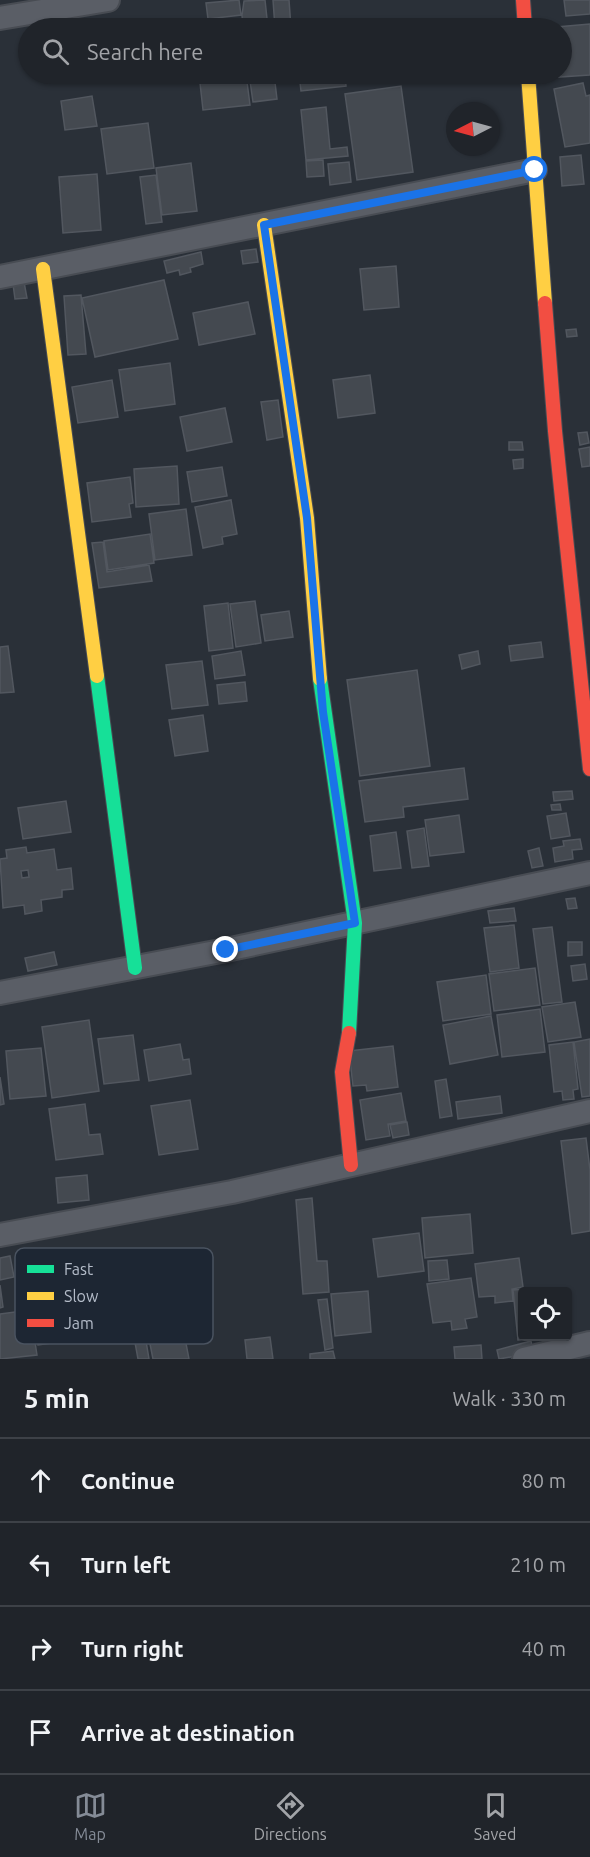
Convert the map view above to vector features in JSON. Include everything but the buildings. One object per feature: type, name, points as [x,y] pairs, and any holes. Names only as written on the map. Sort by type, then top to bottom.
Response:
[{"type":"street","points":[[0,18],[108,0]]},
{"type":"street","points":[[523,0],[524,18]]},
{"type":"street","points":[[529,84],[555,431],[590,769]]},
{"type":"street","points":[[0,278],[535,170]]},
{"type":"street","points":[[264,225],[307,518],[323,712],[355,923],[349,1030],[342,1072],[351,1165]]},
{"type":"street","points":[[43,269],[135,968]]},
{"type":"street","points":[[0,993],[135,968],[590,873]]},
{"type":"street","points":[[0,1234],[232,1192],[590,1111]]},
{"type":"street","points":[[524,1359],[590,1343]]},
{"type":"traffic: fast","points":[[97,676],[135,968]]},
{"type":"traffic: fast","points":[[320,679],[355,923],[349,1033]]},
{"type":"traffic: slow","points":[[529,84],[545,303]]},
{"type":"traffic: slow","points":[[264,225],[307,518],[320,679]]},
{"type":"traffic: slow","points":[[43,269],[97,676]]},
{"type":"traffic: jam","points":[[523,0],[524,18]]},
{"type":"traffic: jam","points":[[545,303],[555,431],[590,769]]},
{"type":"traffic: jam","points":[[349,1033],[342,1072],[351,1165]]},
{"type":"route","points":[[226,950],[355,923],[323,712],[307,518],[264,225],[535,170]]}]
